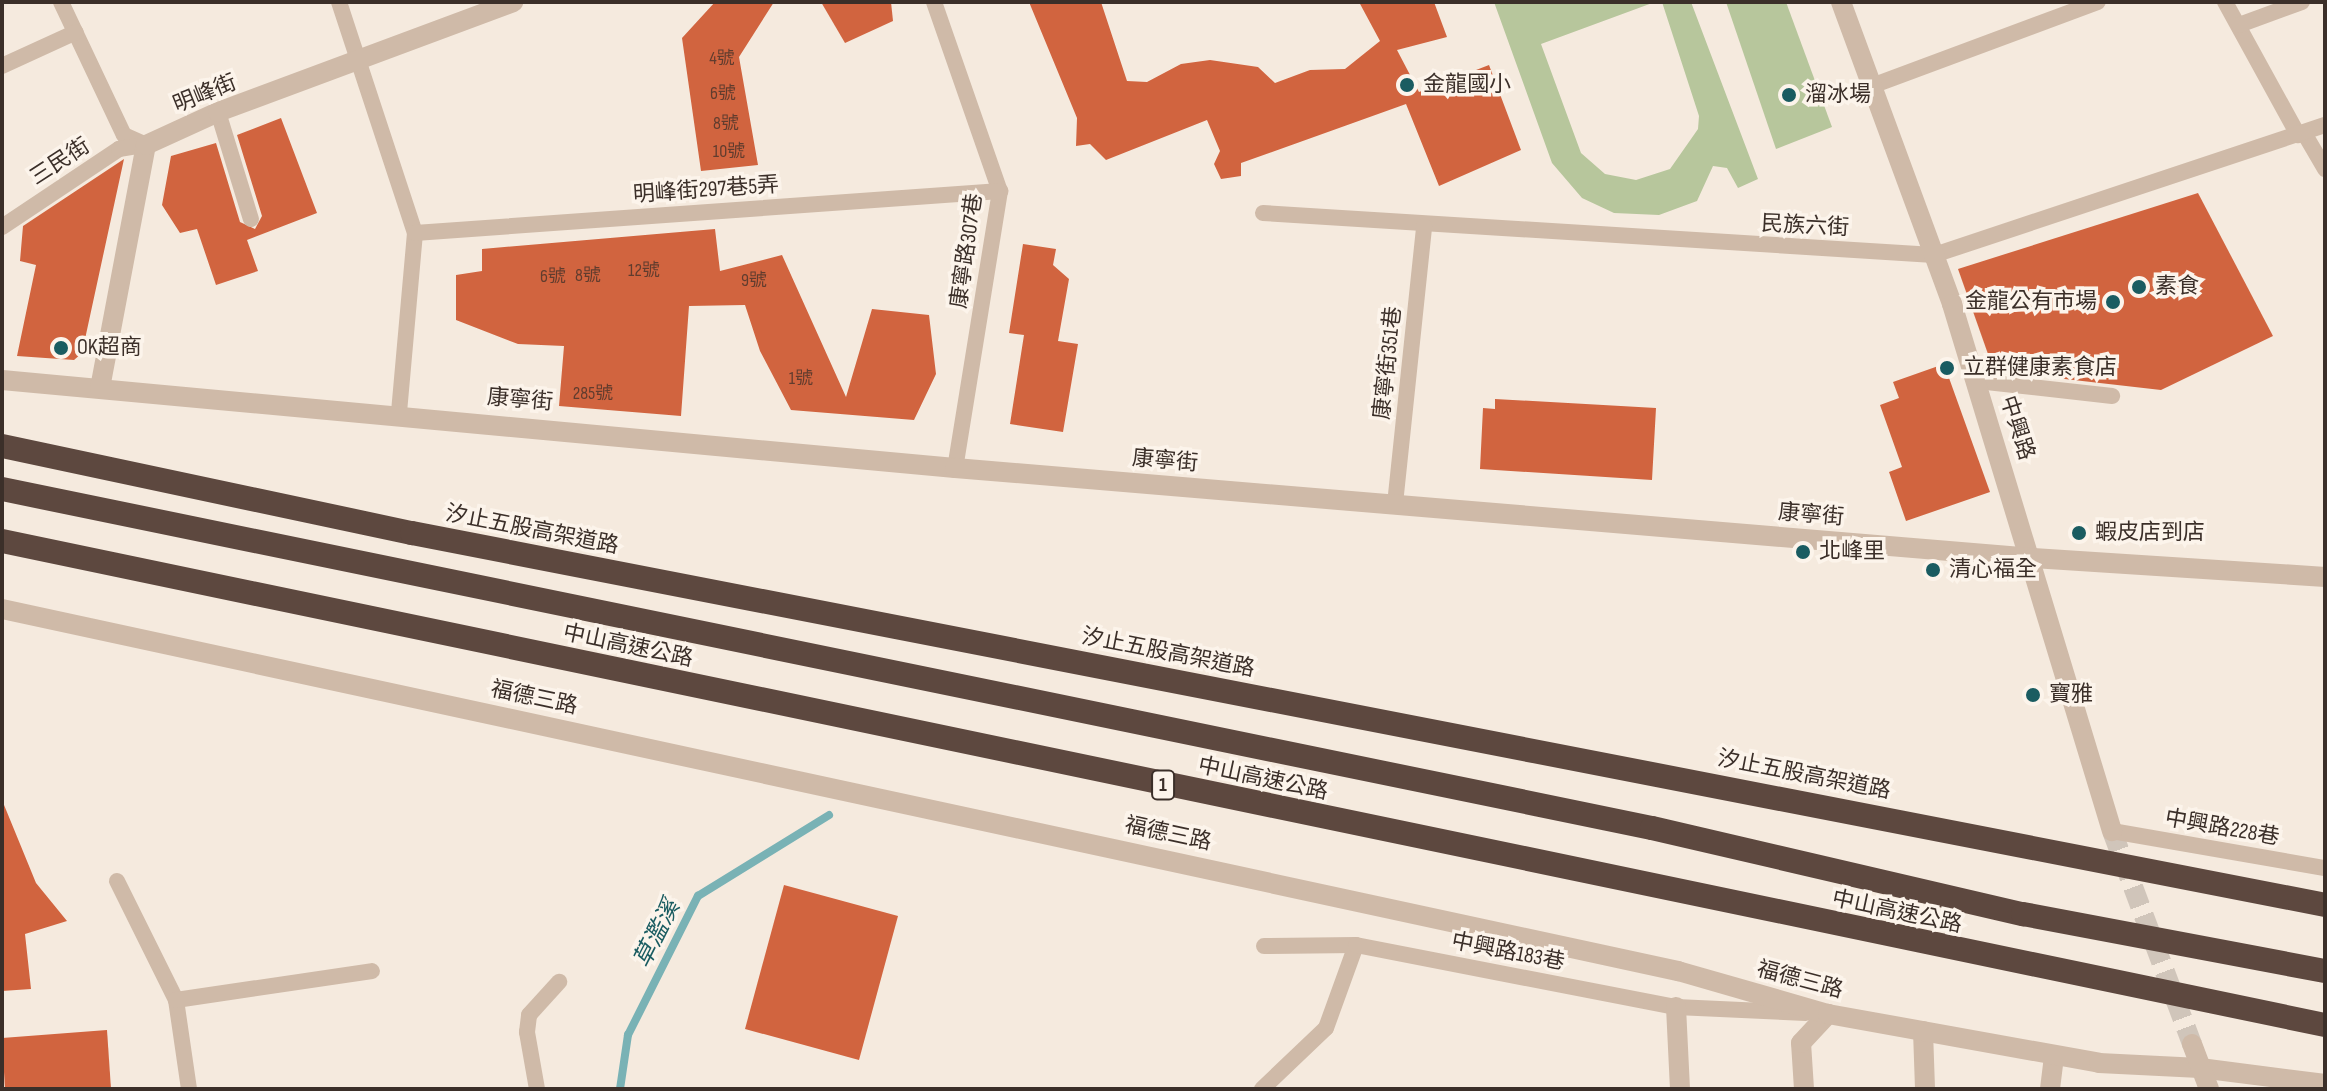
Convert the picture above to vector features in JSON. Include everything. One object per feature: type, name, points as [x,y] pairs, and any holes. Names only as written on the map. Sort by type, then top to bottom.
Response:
[{"type":"highway","name":"汐止五股高架道路","points":[[2,446],[412,533],[2325,905]]},
{"type":"highway","name":"中山高速公路","points":[[2,489],[1652,828],[2023,914],[2325,971]]},
{"type":"highway","name":"中山高速公路","points":[[2,541],[2325,1025]]},
{"type":"street","name":"明峰街","points":[[146,145],[218,112],[361,63],[513,2]]},
{"type":"street","name":"中興路","points":[[1841,2],[1977,381],[2033,558],[2112,831]]},
{"type":"street","points":[[100,388],[146,145]]},
{"type":"street","name":"康寧街","points":[[2,380],[399,413],[955,468],[2033,558],[2325,577]]},
{"type":"street","name":"福德三路","points":[[2,609],[1678,971],[1828,1014],[2099,1063],[2200,1068],[2325,1084]]},
{"type":"street","points":[[1676,1007],[1680,1089]]},
{"type":"street","points":[[1804,1089],[1801,1043],[1828,1014]]},
{"type":"street","points":[[1923,1031],[1925,1089]]},
{"type":"street","points":[[2192,1044],[2209,1089]]},
{"type":"street","points":[[2050,1089],[2054,1055]]},
{"type":"lane","points":[[61,2],[124,135],[146,145]]},
{"type":"lane","points":[[339,2],[415,233],[399,413]]},
{"type":"lane","name":"康寧路307巷","points":[[934,2],[1000,191],[955,468]]},
{"type":"lane","points":[[1869,87],[2098,2]]},
{"type":"lane","points":[[2225,2],[2301,134],[2325,169]]},
{"type":"lane","points":[[2239,25],[2302,2]]},
{"type":"lane","points":[[2,66],[76,32]]},
{"type":"lane","points":[[218,112],[251,219]]},
{"type":"lane","name":"民族六街","points":[[1263,213],[1424,227],[1934,255],[2325,125]]},
{"type":"lane","name":"三民街","points":[[2,227],[119,149],[146,145]]},
{"type":"lane","name":"明峰街297巷5弄","points":[[415,233],[1000,191]]},
{"type":"lane","name":"康寧街351巷","points":[[1395,504],[1424,227]]},
{"type":"lane","points":[[1977,381],[2112,396]]},
{"type":"lane","name":"中興路228巷","points":[[2112,831],[2325,868]]},
{"type":"lane","points":[[117,881],[176,1000],[189,1089]]},
{"type":"lane","points":[[1262,1089],[1326,1028],[1356,945]]},
{"type":"lane","name":"中興路183巷","points":[[1264,946],[1356,945],[1676,1007],[1828,1014]]},
{"type":"lane","points":[[176,1000],[372,971]]},
{"type":"lane","points":[[537,1089],[527,1032],[529,1015],[559,982]]},
{"type":"green space","points":[[1494,2],[1655,2],[1541,44],[1581,153],[1605,174],[1636,180],[1670,169],[1698,129],[1699,116],[1662,2],[1691,2],[1758,179],[1738,188],[1727,168],[1713,166],[1697,201],[1659,215],[1614,213],[1582,198],[1552,163]]},
{"type":"green space","name":"溜冰場","points":[[1726,2],[1786,2],[1832,127],[1776,149]]},
{"type":"building","points":[[715,2],[774,2],[739,57],[758,165],[701,171],[682,38]]},
{"type":"building","points":[[821,2],[891,2],[893,21],[845,43]]},
{"type":"building","points":[[1029,2],[1101,2],[1127,81],[1147,82],[1181,64],[1210,60],[1258,67],[1275,83],[1310,70],[1345,69],[1380,41],[1359,2],[1434,2],[1447,37],[1397,50],[1419,92],[1489,65],[1521,150],[1439,186],[1406,104],[1241,163],[1241,176],[1221,179],[1214,164],[1220,151],[1207,120],[1106,160],[1090,144],[1076,146],[1077,118]]},
{"type":"building","points":[[281,118],[317,213],[247,240],[258,271],[216,285],[197,229],[180,233],[162,205],[171,156],[216,143],[240,222],[255,229],[262,216],[237,135]]},
{"type":"building","points":[[124,159],[82,353],[74,360],[17,356],[36,265],[20,261],[23,226]]},
{"type":"building","name":"金龍公有市場","points":[[2198,193],[2273,336],[2161,390],[1994,371],[1958,269]]},
{"type":"building","points":[[715,229],[720,271],[782,255],[846,397],[872,309],[929,315],[936,374],[914,420],[791,410],[760,351],[745,305],[689,306],[681,416],[559,406],[564,346],[518,344],[456,320],[456,275],[482,271],[482,249]]},
{"type":"building","points":[[1023,244],[1056,249],[1053,265],[1069,279],[1058,341],[1078,344],[1063,432],[1010,424],[1024,335],[1009,333]]},
{"type":"building","points":[[1944,364],[1990,492],[1906,521],[1889,472],[1902,467],[1880,405],[1899,398],[1893,382]]},
{"type":"building","points":[[1495,399],[1656,408],[1652,480],[1480,469],[1483,408],[1495,409]]},
{"type":"building","points":[[2,800],[36,883],[67,921],[25,934],[31,989],[2,991]]},
{"type":"building","points":[[784,885],[898,916],[859,1060],[745,1029]]},
{"type":"building","points":[[107,1030],[111,1089],[5,1089],[2,1038]]},
{"type":"waterway","name":"草濫溪","points":[[620,1089],[628,1035],[698,896],[829,815]]},
{"type":"tunnel","points":[[2112,831],[2192,1044]]},
{"type":"place","name":"金龍國小","points":[[1407,85]]},
{"type":"place","name":"溜冰場","points":[[1789,95]]},
{"type":"place","name":"素食","points":[[2139,287]]},
{"type":"place","name":"金龍公有市場","points":[[2113,302]]},
{"type":"place","name":"OK超商","points":[[61,348]]},
{"type":"place","name":"立群健康素食店","points":[[1947,368]]},
{"type":"place","name":"蝦皮店到店","points":[[2079,533]]},
{"type":"place","name":"北峰里","points":[[1803,552]]},
{"type":"place","name":"清心福全","points":[[1933,570]]},
{"type":"place","name":"寶雅","points":[[2033,695]]}]
